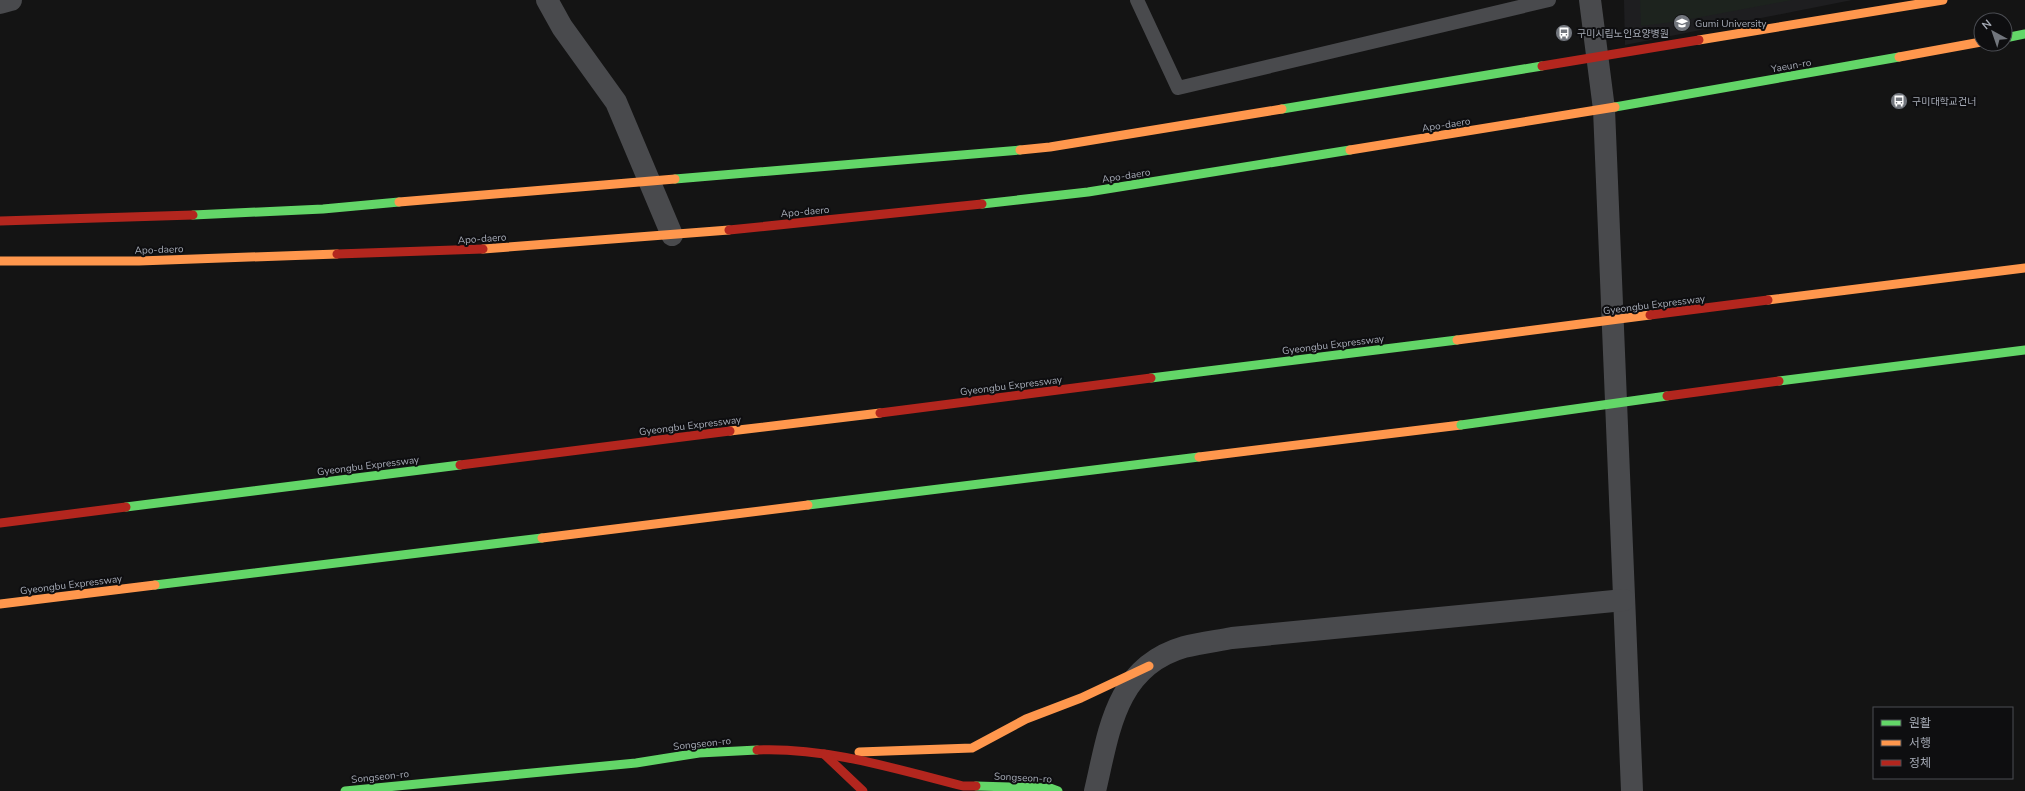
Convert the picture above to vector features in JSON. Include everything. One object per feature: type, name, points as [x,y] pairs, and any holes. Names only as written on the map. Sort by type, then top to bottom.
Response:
[{"type":"main road","points":[[0,221],[108,219],[323,209],[1050,147],[1943,0]]},
{"type":"main road","points":[[2013,36],[2025,34]]},
{"type":"main road","name":"Yaeun-ro","points":[[1604,109],[1973,43]]},
{"type":"main road","name":"Apo-daero","points":[[0,261],[139,261],[464,250],[672,235],[860,217],[1088,192],[1604,109]]},
{"type":"main road","name":"Gyeongbu Expressway","points":[[0,523],[2025,268]]},
{"type":"main road","name":"Gyeongbu Expressway","points":[[0,604],[1461,425],[1779,381],[2025,350]]},
{"type":"main road","points":[[824,754],[972,748],[1026,719],[1081,698],[1149,666]]},
{"type":"main road","name":"Songseon-ro","points":[[345,791],[636,762],[699,753],[779,749],[824,754],[901,769],[963,786],[1050,788],[1058,791]]},
{"type":"main road","points":[[824,754],[863,791]]},
{"type":"street","points":[[0,3],[11,0]]},
{"type":"street","points":[[547,0],[562,27],[616,102],[672,235]]},
{"type":"street","points":[[1590,0],[1604,109],[1632,788]]},
{"type":"street","points":[[1095,791],[1112,719],[1125,690],[1149,666],[1160,658],[1183,647],[1232,638],[1624,600]]},
{"type":"lane","points":[[1137,0],[1178,88],[1549,0]]},
{"type":"shaded area","name":"Gumi University","points":[[1624,0],[1852,0],[1625,45]]},
{"type":"shaded area","points":[[1640,0],[1792,0],[1680,21],[1641,26]]},
{"type":"traffic: fast","points":[[2013,36],[2025,34]]},
{"type":"traffic: fast","points":[[1615,107],[1899,57]]},
{"type":"traffic: fast","points":[[1282,109],[1542,66]]},
{"type":"traffic: fast","points":[[675,179],[1020,150]]},
{"type":"traffic: fast","points":[[982,204],[1088,192],[1350,150]]},
{"type":"traffic: fast","points":[[193,215],[323,209],[399,202]]},
{"type":"traffic: fast","points":[[1151,378],[1457,340]]},
{"type":"traffic: fast","points":[[1779,381],[2025,350]]},
{"type":"traffic: fast","points":[[1461,425],[1667,396]]},
{"type":"traffic: fast","points":[[808,505],[1199,457]]},
{"type":"traffic: fast","points":[[126,507],[460,465]]},
{"type":"traffic: fast","points":[[155,585],[542,538]]},
{"type":"traffic: fast","points":[[345,791],[636,763],[699,753],[757,750]]},
{"type":"traffic: fast","points":[[976,786],[1050,788],[1058,791]]},
{"type":"traffic: slow","points":[[1699,40],[1943,0]]},
{"type":"traffic: slow","points":[[1899,57],[1973,43]]},
{"type":"traffic: slow","points":[[1350,150],[1615,107]]},
{"type":"traffic: slow","points":[[1020,150],[1050,147],[1282,109]]},
{"type":"traffic: slow","points":[[399,202],[675,179]]},
{"type":"traffic: slow","points":[[483,249],[729,230]]},
{"type":"traffic: slow","points":[[0,261],[139,261],[337,254]]},
{"type":"traffic: slow","points":[[1768,300],[2025,268]]},
{"type":"traffic: slow","points":[[1457,340],[1650,315]]},
{"type":"traffic: slow","points":[[730,431],[880,413]]},
{"type":"traffic: slow","points":[[1199,457],[1461,425]]},
{"type":"traffic: slow","points":[[542,538],[808,505]]},
{"type":"traffic: slow","points":[[0,604],[155,585]]},
{"type":"traffic: slow","points":[[859,752],[972,748],[1026,719],[1081,698],[1149,666]]},
{"type":"traffic: jam","points":[[1542,66],[1699,40]]},
{"type":"traffic: jam","points":[[729,230],[982,204]]},
{"type":"traffic: jam","points":[[0,221],[193,215]]},
{"type":"traffic: jam","points":[[337,254],[483,249]]},
{"type":"traffic: jam","points":[[1650,315],[1768,300]]},
{"type":"traffic: jam","points":[[880,413],[1151,378]]},
{"type":"traffic: jam","points":[[1667,396],[1779,381]]},
{"type":"traffic: jam","points":[[460,465],[730,431]]},
{"type":"traffic: jam","points":[[0,523],[126,507]]},
{"type":"traffic: jam","points":[[757,750],[809,752],[861,760],[963,786],[976,786]]},
{"type":"traffic: jam","points":[[824,754],[863,791]]},
{"type":"place","name":"Gumi University","points":[[1682,23]]},
{"type":"place","name":"구미시립노인요양병원","points":[[1564,33]]},
{"type":"place","name":"구미대학교건너","points":[[1899,101]]}]
